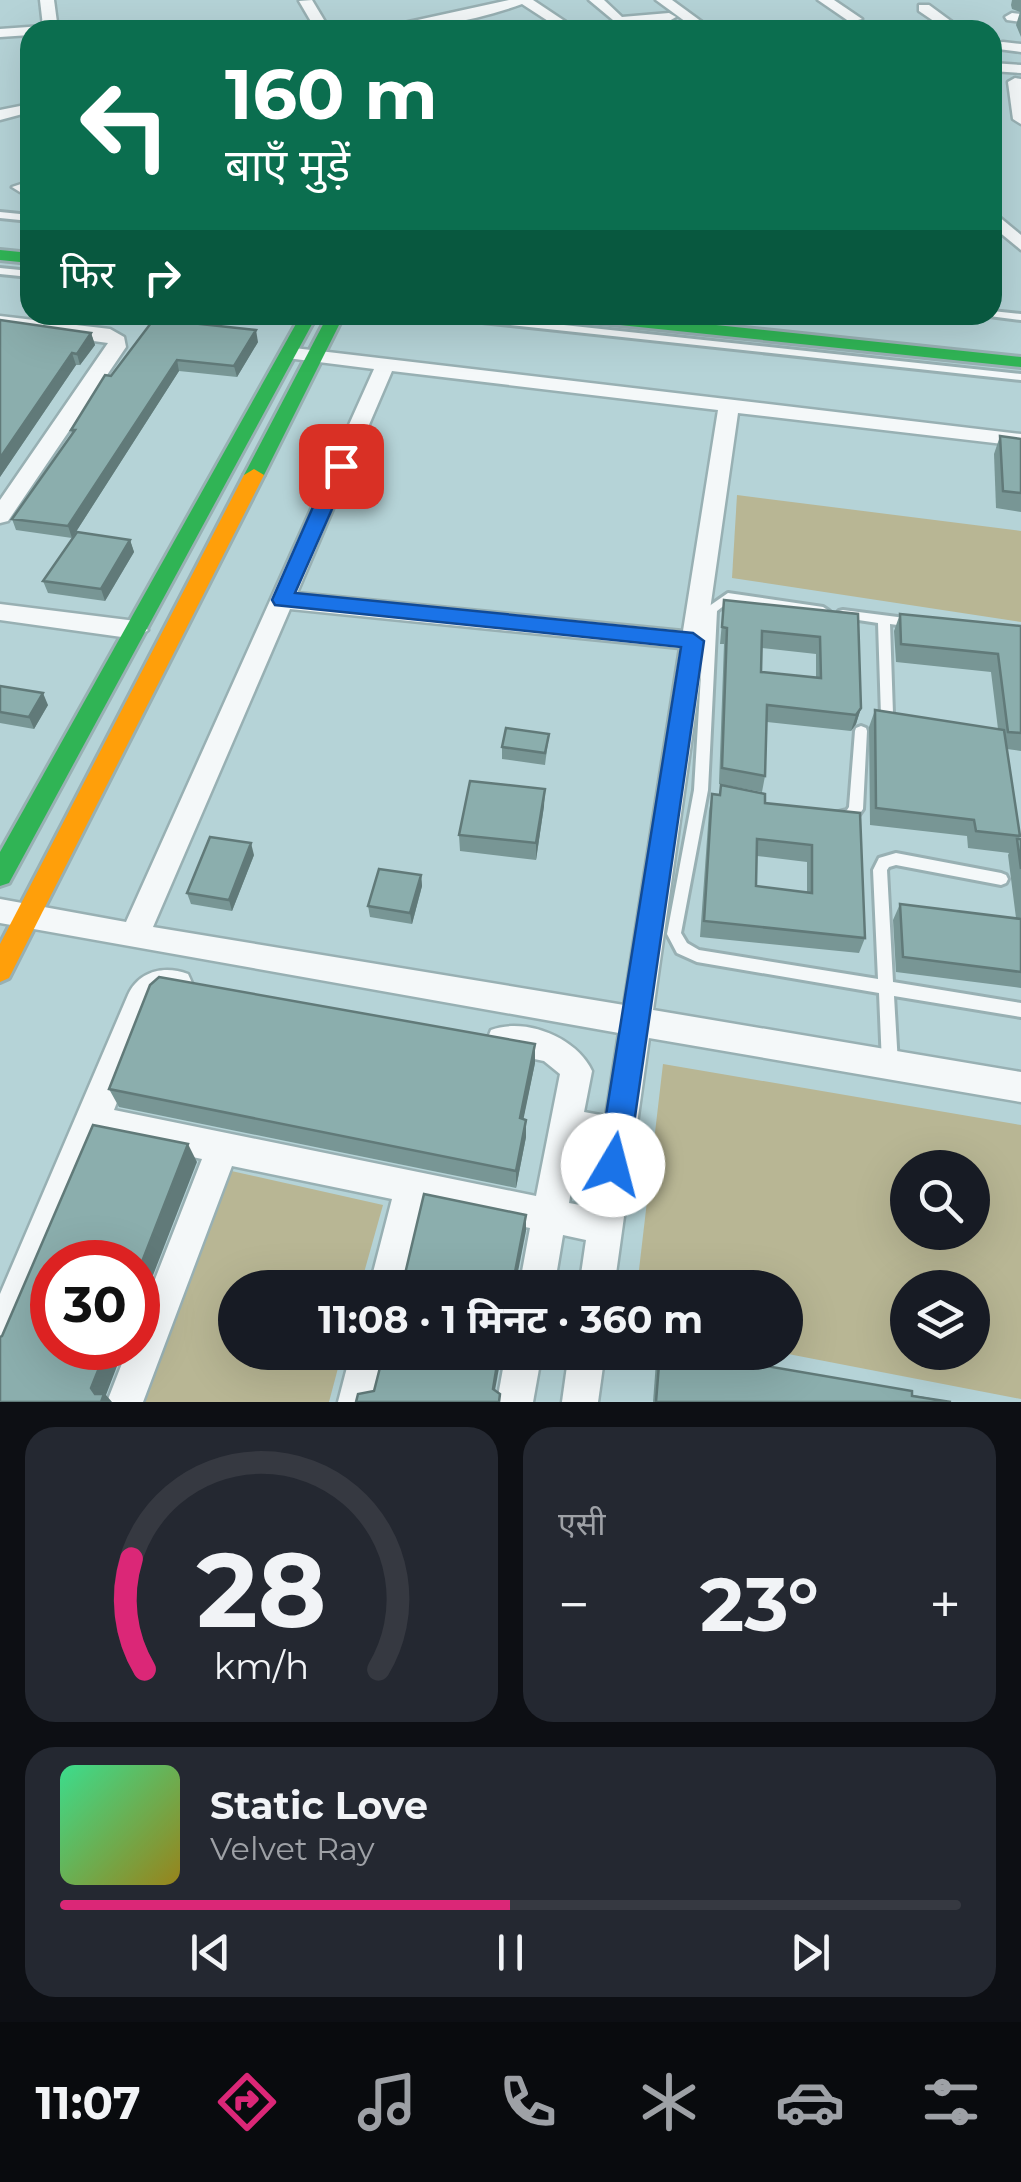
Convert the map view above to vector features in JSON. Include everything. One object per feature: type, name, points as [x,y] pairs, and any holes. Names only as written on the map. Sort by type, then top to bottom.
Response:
[{"type":"street","points":[[409,20],[493,10],[522,0],[555,20]]},
{"type":"street","points":[[596,0],[617,20]]},
{"type":"street","points":[[664,0],[692,20]]},
{"type":"street","points":[[825,0],[855,19]]},
{"type":"street","points":[[924,8],[941,20]]},
{"type":"street","points":[[631,20],[669,17]]},
{"type":"street","points":[[1002,54],[1019,73],[1015,82],[1021,118]]},
{"type":"street","points":[[1002,226],[1021,245]]},
{"type":"street","points":[[0,516],[117,347],[117,341],[110,335],[25,325]]},
{"type":"street","points":[[0,876],[303,325]]},
{"type":"street","points":[[0,970],[13,914],[331,325]]},
{"type":"street","points":[[668,325],[1021,362]]},
{"type":"street","points":[[829,325],[1021,344]]},
{"type":"street","points":[[289,354],[1021,440]]},
{"type":"street","points":[[134,936],[385,366]]},
{"type":"street","points":[[598,1270],[729,406]]},
{"type":"street","points":[[282,600],[693,641]]},
{"type":"street","points":[[0,612],[136,630]]},
{"type":"street","points":[[13,914],[1021,1087]]},
{"type":"street","points":[[0,1336],[93,1122],[143,995],[152,985],[170,942]]},
{"type":"street","points":[[152,985],[166,980],[205,987]]},
{"type":"street","points":[[478,1036],[557,1049],[569,1058],[576,1071],[539,1270]]},
{"type":"street","points":[[93,1122],[604,1227]]},
{"type":"street","points":[[566,1124],[618,1134]]},
{"type":"street","points":[[125,1402],[222,1150]]},
{"type":"street","points":[[391,1270],[412,1188]]},
{"type":"street","points":[[356,1402],[364,1370]]},
{"type":"street","points":[[515,1402],[521,1370]]},
{"type":"street","points":[[580,1402],[584,1370]]},
{"type":"lane","points":[[538,325],[1021,377]]},
{"type":"lane","points":[[923,624],[728,597],[710,609],[701,790],[674,934],[682,948],[696,956],[1021,1010]]},
{"type":"lane","points":[[884,620],[887,716],[900,726],[918,729]]},
{"type":"lane","points":[[824,814],[842,817],[856,809],[861,731]]},
{"type":"lane","points":[[701,790],[719,793]]},
{"type":"lane","points":[[890,1064],[880,870],[884,862],[896,859],[1000,879]]},
{"type":"shaded area","points":[[737,495],[1021,531],[1021,622],[732,578]]},
{"type":"shaded area","points":[[663,1064],[1021,1125],[1021,1399],[803,1357],[803,1270],[639,1270]]},
{"type":"shaded area","points":[[227,1170],[383,1205],[365,1270],[218,1270],[218,1370],[337,1370],[329,1402],[144,1402],[155,1370],[160,1370],[160,1357]]},
{"type":"building","points":[[0,320],[91,333],[77,354],[72,353],[0,458]]},
{"type":"building","points":[[149,325],[256,330],[234,366],[177,360],[68,526],[12,519],[75,430],[71,430],[105,375],[111,376]]},
{"type":"building","points":[[1000,436],[1021,439],[1021,493],[1003,491]]},
{"type":"building","points":[[77,532],[130,540],[101,589],[43,581]]},
{"type":"building","points":[[724,600],[858,614],[861,708],[856,715],[767,705],[765,776],[722,768],[727,628],[722,627]],"holes":[[[762,631],[820,637],[821,678],[761,672]]]},
{"type":"building","points":[[900,614],[1021,626],[1021,733],[1008,732],[998,654],[901,644]]},
{"type":"building","points":[[0,686],[43,693],[29,717],[0,712]]},
{"type":"building","points":[[875,710],[1004,730],[1020,836],[976,831],[974,820],[876,808]]},
{"type":"building","points":[[506,728],[549,734],[545,753],[502,747]]},
{"type":"building","points":[[470,781],[545,789],[536,843],[459,835]]},
{"type":"building","points":[[721,785],[765,794],[765,803],[860,813],[865,938],[704,921],[712,794],[720,795]],"holes":[[[757,839],[812,845],[812,893],[756,886]]]},
{"type":"building","points":[[210,837],[251,843],[229,900],[187,893]]},
{"type":"building","points":[[379,869],[421,875],[410,913],[368,906]]},
{"type":"building","points":[[900,904],[1021,919],[1021,972],[903,957]]},
{"type":"building","points":[[159,977],[535,1044],[520,1118],[526,1120],[516,1171],[109,1089],[150,985]]},
{"type":"building","points":[[93,1125],[188,1144],[150,1240],[43,1240]]},
{"type":"building","points":[[424,1194],[526,1215],[515,1270],[406,1270]]},
{"type":"building","points":[[30,1271],[30,1370],[98,1370],[91,1388],[95,1394],[104,1394],[101,1402],[0,1402],[2,1336]]},
{"type":"building","points":[[379,1370],[496,1370],[493,1389],[500,1394],[499,1402],[356,1402],[358,1394],[374,1391]]},
{"type":"building","points":[[659,1370],[789,1370],[912,1391],[912,1396],[951,1402],[656,1402]]},
{"type":"traffic: fast","points":[[0,255],[20,257]]},
{"type":"traffic: fast","points":[[0,875],[303,325]]},
{"type":"traffic: fast","points":[[254,475],[331,325]]},
{"type":"traffic: fast","points":[[668,325],[1021,362]]},
{"type":"traffic: slow","points":[[0,970],[254,475]]},
{"type":"route","points":[[341,466],[282,600],[693,641],[613,1165]]}]
